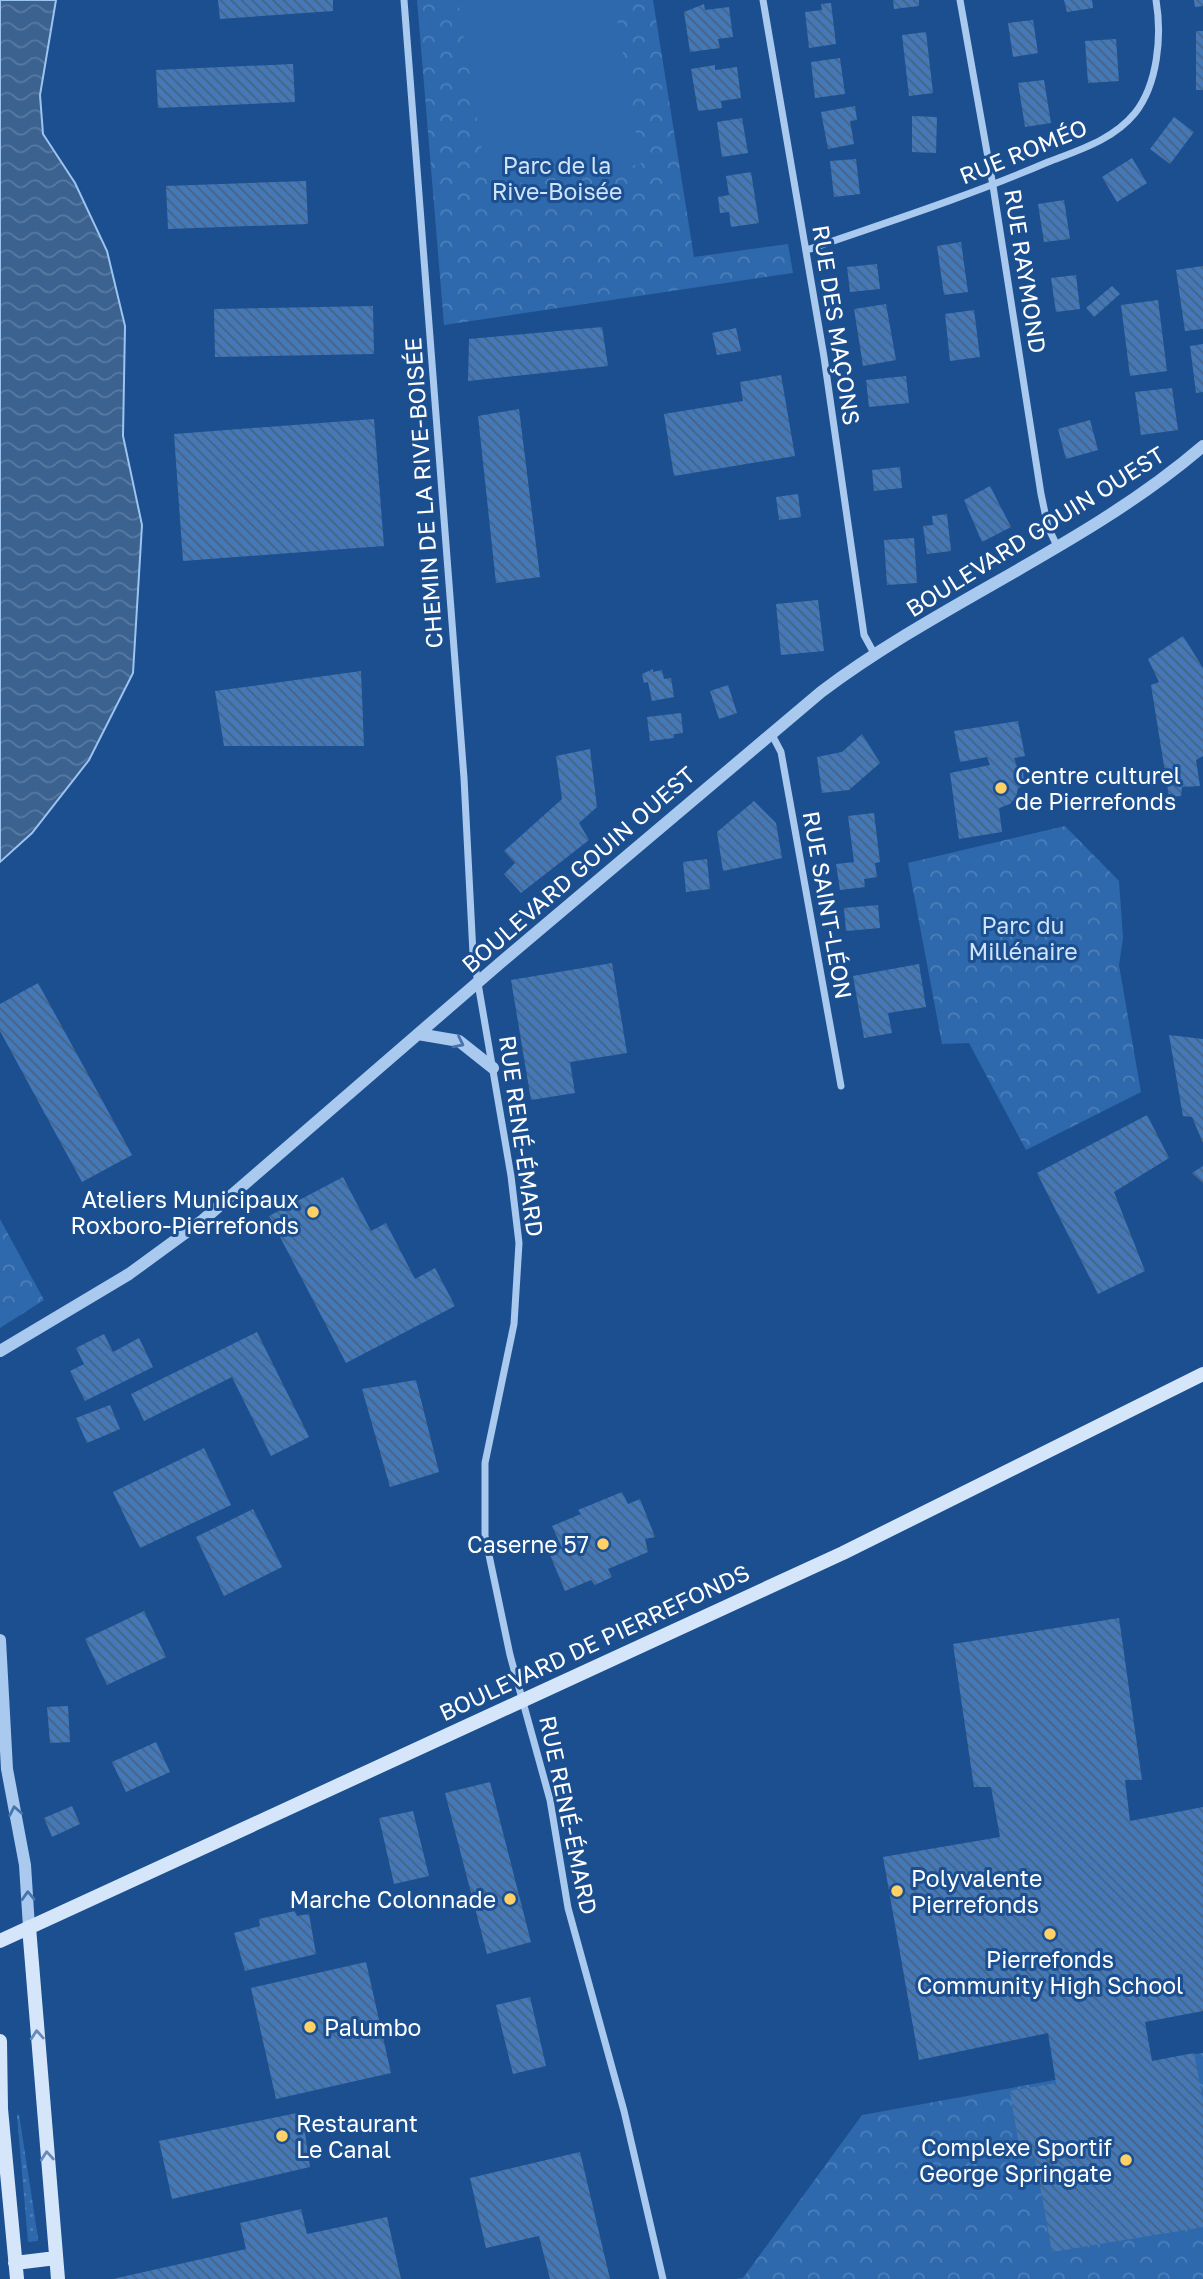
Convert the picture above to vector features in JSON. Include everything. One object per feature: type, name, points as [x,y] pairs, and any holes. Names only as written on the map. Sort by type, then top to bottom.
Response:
[{"type":"main road","name":"BOULEVARD DE PIERREFONDS","points":[[0,1941],[931,1511],[1203,1374]]},
{"type":"main road","points":[[29,1927],[58,2279]]},
{"type":"main road","points":[[0,2041],[0,2108],[17,2279]]},
{"type":"main road","points":[[15,2263],[56,2258]]},
{"type":"street","name":"CHEMIN DE LA RIVE-BOISÉE","points":[[404,0],[462,751],[469,912],[478,982]]},
{"type":"street","name":"RUE DES MAÇONS","points":[[763,0],[807,250],[864,635],[875,654]]},
{"type":"street","name":"RUE RAYMOND","points":[[960,0],[993,186],[1041,494],[1048,527],[1057,546]]},
{"type":"street","name":"RUE ROMÉO","points":[[807,250],[993,186],[1108,137],[1136,112],[1154,72],[1159,17],[1156,0]]},
{"type":"street","name":"BOULEVARD GOUIN OUEST","points":[[0,1352],[129,1274],[203,1220],[478,982],[821,692],[875,654],[1145,492],[1203,446]]},
{"type":"street","name":"RUE SAINT-LÉON","points":[[771,733],[781,752],[841,1086]]},
{"type":"street","name":"RUE RENÉ-ÉMARD","points":[[478,982],[515,1200],[519,1255],[514,1324],[485,1463],[484,1526],[506,1641],[524,1699],[552,1810],[568,1908],[624,2110],[663,2279]]},
{"type":"street","points":[[418,1034],[459,1041],[493,1068]]},
{"type":"street","points":[[0,1640],[7,1769],[25,1865],[29,1927]]},
{"type":"green space","name":"Parc de la Rive-Boisée","points":[[417,0],[653,0],[694,257],[788,244],[793,273],[444,325]]},
{"type":"green space","points":[[458,0],[614,0],[641,164],[488,188]]},
{"type":"green space","name":"Parc du Millénaire","points":[[1065,826],[1119,881],[1123,938],[1119,965],[1141,1092],[1026,1150],[969,1043],[942,1044],[908,863]]},
{"type":"green space","points":[[0,1219],[44,1300],[0,1328]]},
{"type":"green space","points":[[1203,2053],[1203,2279],[736,2279],[743,2278],[862,2115]]},
{"type":"green space","points":[[19,2114],[38,2241],[28,2242]]},
{"type":"water","points":[[0,0],[56,0],[40,95],[43,134],[75,183],[107,251],[125,326],[123,436],[142,525],[133,673],[89,760],[32,833],[0,862]]},
{"type":"building","points":[[218,0],[333,0],[333,11],[220,19]]},
{"type":"building","points":[[893,0],[919,0],[919,6],[894,9]]},
{"type":"building","points":[[1064,0],[1092,0],[1093,8],[1067,12]]},
{"type":"building","points":[[1194,0],[1203,0],[1203,6],[1195,7]]},
{"type":"building","points":[[831,3],[836,44],[809,48],[805,12],[822,10],[821,4]]},
{"type":"building","points":[[704,4],[705,10],[729,7],[733,37],[718,39],[720,48],[690,52],[684,12]]},
{"type":"building","points":[[1033,20],[1038,53],[1013,57],[1008,23]]},
{"type":"building","points":[[1196,31],[1203,31],[1203,90],[1196,90]]},
{"type":"building","points":[[926,32],[933,93],[909,96],[902,35]]},
{"type":"building","points":[[1116,39],[1119,81],[1088,83],[1085,41]]},
{"type":"building","points":[[840,58],[845,94],[815,98],[811,62]]},
{"type":"building","points":[[293,64],[295,102],[158,108],[156,70]]},
{"type":"building","points":[[715,65],[715,70],[737,67],[741,98],[721,101],[722,108],[698,111],[691,69]]},
{"type":"building","points":[[1044,80],[1051,123],[1025,127],[1018,83]]},
{"type":"building","points":[[855,106],[857,120],[850,121],[854,144],[828,149],[821,112]]},
{"type":"building","points":[[912,116],[937,117],[936,153],[912,152]]},
{"type":"building","points":[[1174,117],[1194,132],[1170,164],[1150,149]]},
{"type":"building","points":[[742,118],[748,153],[722,157],[717,122]]},
{"type":"building","points":[[1132,158],[1147,183],[1117,202],[1102,177]]},
{"type":"building","points":[[856,159],[860,194],[834,197],[830,161]]},
{"type":"building","points":[[751,172],[759,223],[731,227],[729,212],[720,213],[718,197],[729,195],[726,176]]},
{"type":"building","points":[[306,181],[308,224],[168,229],[166,186]]},
{"type":"building","points":[[1064,200],[1070,239],[1044,242],[1038,204]]},
{"type":"building","points":[[961,242],[968,292],[944,295],[937,246]]},
{"type":"building","points":[[877,264],[880,289],[850,292],[847,267]]},
{"type":"building","points":[[1203,266],[1203,329],[1185,331],[1176,270]]},
{"type":"building","points":[[1076,275],[1080,309],[1056,312],[1051,278]]},
{"type":"building","points":[[1112,286],[1120,294],[1094,317],[1086,308]]},
{"type":"building","points":[[1158,300],[1167,371],[1130,376],[1121,305]]},
{"type":"building","points":[[886,304],[896,360],[863,366],[854,309]]},
{"type":"building","points":[[373,306],[374,354],[215,357],[214,309]]},
{"type":"building","points":[[974,310],[980,357],[950,361],[945,314]]},
{"type":"building","points":[[602,327],[608,366],[468,381],[469,339]]},
{"type":"building","points":[[736,328],[741,351],[717,355],[712,333]]},
{"type":"building","points":[[1203,344],[1203,392],[1196,393],[1190,346]]},
{"type":"building","points":[[781,375],[795,456],[674,476],[664,414],[743,401],[740,382]]},
{"type":"building","points":[[906,376],[909,403],[869,407],[866,380]]},
{"type":"building","points":[[1172,388],[1178,430],[1141,435],[1135,392]]},
{"type":"building","points":[[519,409],[540,577],[496,583],[478,416]]},
{"type":"building","points":[[374,419],[384,546],[183,561],[174,434]]},
{"type":"building","points":[[1090,420],[1098,450],[1066,459],[1058,429]]},
{"type":"building","points":[[900,467],[902,488],[874,491],[872,470]]},
{"type":"building","points":[[990,486],[1011,527],[982,542],[964,500]]},
{"type":"building","points":[[798,494],[801,517],[779,520],[776,497]]},
{"type":"building","points":[[947,514],[951,551],[927,554],[923,526],[933,525],[932,516]]},
{"type":"building","points":[[914,538],[917,583],[887,585],[884,540]]},
{"type":"building","points":[[818,600],[824,651],[781,655],[776,604]]},
{"type":"building","points":[[1183,636],[1203,668],[1203,756],[1196,760],[1200,786],[1182,787],[1181,796],[1169,797],[1151,685],[1159,682],[1148,659]]},
{"type":"building","points":[[653,669],[653,672],[662,670],[664,679],[671,678],[674,697],[652,701],[648,682],[644,683],[642,674]]},
{"type":"building","points":[[361,671],[364,746],[224,746],[215,691]]},
{"type":"building","points":[[728,685],[737,713],[719,719],[710,691]]},
{"type":"building","points":[[681,713],[683,733],[674,734],[674,738],[650,741],[647,717]]},
{"type":"building","points":[[1018,721],[1025,756],[1014,758],[1018,769],[1023,769],[1024,786],[1018,788],[1016,797],[1010,804],[999,808],[1002,832],[959,839],[950,773],[990,765],[987,757],[960,762],[954,731]]},
{"type":"building","points":[[862,734],[880,763],[849,790],[822,793],[817,757],[842,752]]},
{"type":"building","points":[[590,749],[597,807],[579,823],[589,840],[521,893],[504,874],[515,863],[504,851],[562,799],[556,756]]},
{"type":"building","points":[[754,801],[776,823],[782,858],[723,871],[717,832]]},
{"type":"building","points":[[874,813],[880,862],[875,863],[877,877],[864,879],[865,887],[840,890],[836,864],[854,862],[848,816]]},
{"type":"building","points":[[707,859],[710,889],[686,892],[683,862]]},
{"type":"building","points":[[878,905],[880,928],[846,931],[844,908]]},
{"type":"building","points":[[612,963],[627,1053],[570,1062],[575,1093],[531,1100],[511,980]]},
{"type":"building","points":[[919,964],[926,1007],[888,1013],[892,1033],[864,1038],[853,976]]},
{"type":"building","points":[[38,983],[132,1155],[82,1182],[0,1031],[0,1004]]},
{"type":"building","points":[[1169,1035],[1203,1039],[1203,1143],[1192,1117],[1183,1116]]},
{"type":"building","points":[[1147,1115],[1169,1158],[1114,1192],[1145,1271],[1098,1294],[1037,1173]]},
{"type":"building","points":[[1203,1166],[1203,1183],[1192,1173]]},
{"type":"building","points":[[343,1177],[371,1231],[386,1223],[415,1279],[435,1268],[455,1306],[346,1363],[269,1216]]},
{"type":"building","points":[[257,1332],[309,1437],[271,1456],[232,1377],[144,1421],[131,1394]]},
{"type":"building","points":[[104,1334],[113,1352],[139,1338],[153,1367],[85,1401],[70,1371],[84,1364],[76,1348]]},
{"type":"building","points":[[416,1380],[439,1472],[390,1487],[362,1389]]},
{"type":"building","points":[[110,1405],[120,1429],[87,1443],[76,1418]]},
{"type":"building","points":[[204,1448],[231,1505],[140,1548],[113,1492]]},
{"type":"building","name":"Caserne 57","points":[[622,1492],[628,1504],[640,1499],[655,1537],[645,1539],[648,1552],[608,1569],[612,1577],[595,1585],[591,1580],[565,1591],[550,1555],[562,1548],[552,1526],[581,1514],[578,1510]]},
{"type":"building","points":[[253,1509],[282,1567],[224,1596],[196,1537]]},
{"type":"building","points":[[144,1611],[166,1657],[107,1685],[85,1639]]},
{"type":"building","name":"Pierrefonds Community High School","points":[[1119,1618],[1142,1780],[1125,1780],[1130,1821],[1203,1807],[1203,2011],[1145,2022],[1152,2061],[1194,2053],[1203,2100],[1203,2227],[1052,2252],[1035,2158],[1021,2158],[1010,2091],[1056,2083],[1048,2033],[919,2060],[883,1857],[1000,1837],[991,1787],[974,1787],[953,1644]]},
{"type":"building","points":[[68,1706],[70,1742],[50,1743],[47,1707]]},
{"type":"building","points":[[156,1742],[170,1772],[126,1792],[112,1762]]},
{"type":"building","points":[[490,1782],[531,1942],[487,1954],[445,1793]]},
{"type":"building","points":[[72,1806],[80,1824],[52,1837],[44,1818]]},
{"type":"building","points":[[413,1811],[429,1876],[394,1884],[379,1818]]},
{"type":"building","points":[[295,1911],[297,1916],[309,1914],[316,1954],[245,1971],[234,1933],[260,1926],[259,1919]]},
{"type":"building","points":[[366,1962],[391,2073],[276,2099],[251,1988]]},
{"type":"building","points":[[530,1997],[546,2066],[513,2074],[496,2005]]},
{"type":"building","points":[[302,2112],[310,2167],[172,2199],[159,2141]]},
{"type":"building","points":[[580,2152],[610,2279],[550,2279],[539,2236],[486,2248],[470,2178]]},
{"type":"building","points":[[301,2209],[307,2234],[387,2217],[401,2279],[113,2279],[246,2249],[240,2223]]},
{"type":"place","name":"Centre culturel de Pierrefonds","points":[[1001,788]]},
{"type":"place","name":"Ateliers Municipaux Roxboro-Pierrefonds","points":[[313,1212]]},
{"type":"place","name":"Caserne 57","points":[[603,1544]]},
{"type":"place","name":"Polyvalente Pierrefonds","points":[[897,1891]]},
{"type":"place","name":"Marche Colonnade","points":[[510,1899]]},
{"type":"place","name":"Pierrefonds Community High School","points":[[1050,1934]]},
{"type":"place","name":"Palumbo","points":[[310,2027]]},
{"type":"place","name":"Restaurant Le Canal","points":[[282,2136]]},
{"type":"place","name":"Complexe Sportif George Springate","points":[[1126,2160]]}]
